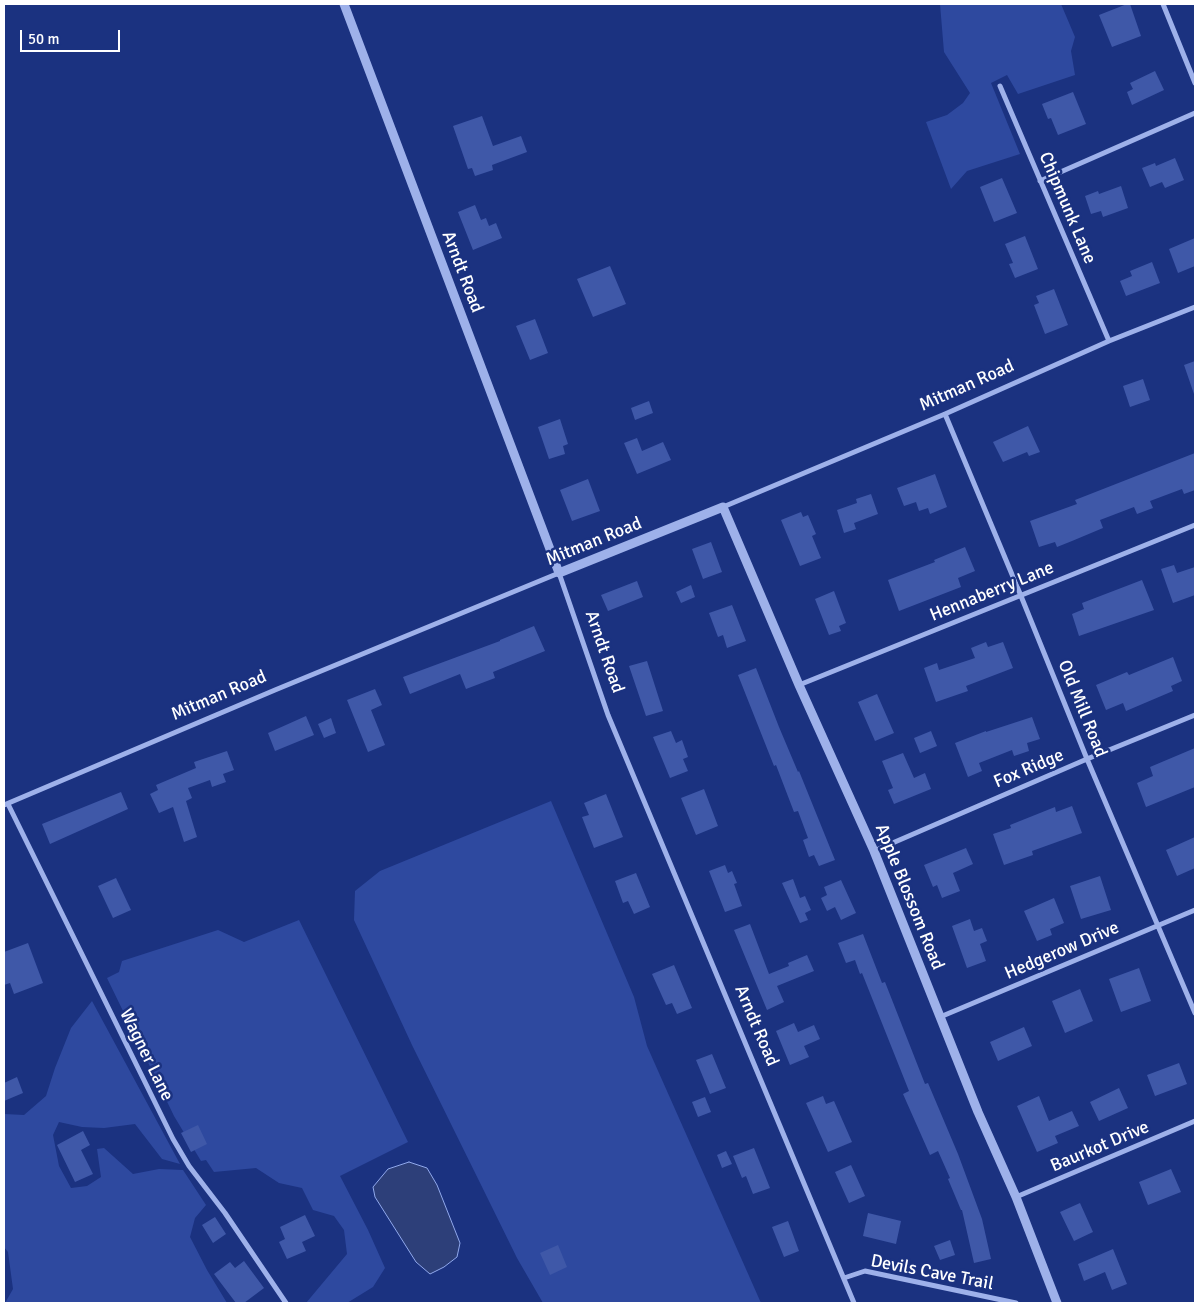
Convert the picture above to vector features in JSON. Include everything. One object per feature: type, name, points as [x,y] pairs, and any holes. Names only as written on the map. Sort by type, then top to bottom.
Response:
[{"type":"street","name":"Arndt Road","points":[[344,4],[559,574],[608,715],[854,1303]]},
{"type":"street","points":[[1162,4],[1195,83]]},
{"type":"street","name":"Chipmunk Lane","points":[[1000,86],[1109,342]]},
{"type":"street","points":[[1040,181],[1195,113]]},
{"type":"street","name":"Mitman Road","points":[[6,804],[275,690],[723,507],[1195,307]]},
{"type":"street","name":"Old Mill Road","points":[[944,414],[1195,1013]]},
{"type":"street","name":"Apple Blossom Road","points":[[723,507],[799,685],[874,851],[978,1112],[1016,1197],[1057,1303]]},
{"type":"street","name":"Hennaberry Lane","points":[[799,685],[1195,524]]},
{"type":"street","name":"Fox Ridge","points":[[874,851],[1087,759],[1195,715]]},
{"type":"street","name":"Wagner Lane","points":[[6,804],[172,1139],[286,1303]]},
{"type":"street","name":"Hedgerow Drive","points":[[940,1017],[1195,910]]},
{"type":"street","name":"Baurkot Drive","points":[[1016,1197],[1195,1121]]},
{"type":"street","name":"Devils Cave Trail","points":[[844,1278],[865,1272],[1016,1303]]},
{"type":"shaded area","points":[[940,4],[1061,4],[1075,37],[1071,51],[1075,75],[1018,94],[1007,75],[991,83],[1020,154],[967,171],[951,189],[926,122],[947,115],[963,103],[970,93],[944,52]]},
{"type":"shaded area","points":[[551,801],[634,997],[647,1046],[761,1303],[543,1303],[517,1258],[412,1045],[354,920],[355,891],[380,871]]},
{"type":"shaded area","points":[[299,920],[408,1142],[340,1176],[385,1268],[373,1287],[347,1303],[306,1303],[347,1254],[344,1230],[334,1216],[313,1210],[302,1188],[279,1183],[256,1168],[214,1172],[206,1160],[201,1161],[174,1116],[107,978],[119,972],[122,961],[218,930],[244,942]]},
{"type":"shaded area","points":[[92,1001],[180,1164],[162,1159],[135,1124],[104,1128],[82,1127],[59,1122],[53,1135],[59,1166],[71,1188],[87,1186],[101,1177],[97,1149],[104,1148],[133,1174],[159,1169],[183,1170],[206,1205],[195,1218],[190,1237],[227,1303],[5,1303],[13,1289],[8,1252],[4,1247],[4,1114],[24,1115],[46,1096],[71,1028]]},
{"type":"shaded area","points":[[409,1162],[427,1168],[437,1185],[460,1243],[457,1257],[444,1267],[430,1274],[416,1262],[375,1197],[373,1187],[388,1169]]},
{"type":"building","points":[[1130,4],[1141,36],[1112,47],[1099,15]]},
{"type":"building","points":[[1155,71],[1164,90],[1132,105],[1127,92],[1133,89],[1130,83]]},
{"type":"building","points":[[1073,92],[1086,124],[1058,135],[1051,118],[1048,119],[1042,104]]},
{"type":"building","points":[[482,116],[493,146],[521,136],[527,152],[492,165],[493,170],[475,176],[472,168],[468,169],[453,126]]},
{"type":"building","points":[[1175,158],[1184,180],[1165,188],[1162,182],[1150,187],[1142,168],[1155,163],[1156,166]]},
{"type":"building","points":[[1002,178],[1017,213],[994,222],[980,187]]},
{"type":"building","points":[[1121,186],[1128,208],[1103,217],[1101,211],[1091,214],[1085,196],[1098,191],[1099,194]]},
{"type":"building","points":[[475,205],[481,220],[486,218],[489,226],[496,223],[502,238],[473,250],[458,212]]},
{"type":"building","points":[[1025,236],[1038,269],[1015,278],[1009,264],[1013,263],[1005,244]]},
{"type":"building","points":[[1195,238],[1195,266],[1178,273],[1169,249]]},
{"type":"building","points":[[1152,262],[1160,283],[1126,296],[1120,281],[1132,276],[1130,271]]},
{"type":"building","points":[[610,266],[626,304],[593,317],[577,279]]},
{"type":"building","points":[[1054,289],[1068,325],[1045,334],[1034,305],[1039,303],[1036,296]]},
{"type":"building","points":[[535,319],[548,353],[530,360],[516,326]]},
{"type":"building","points":[[1195,361],[1195,393],[1194,394],[1184,365]]},
{"type":"building","points":[[1143,379],[1150,400],[1130,407],[1123,386]]},
{"type":"building","points":[[649,401],[653,413],[635,420],[631,408]]},
{"type":"building","points":[[560,419],[568,444],[563,446],[565,454],[549,459],[538,427]]},
{"type":"building","points":[[1028,426],[1040,452],[1029,456],[1027,452],[1003,462],[993,442]]},
{"type":"building","points":[[637,438],[642,451],[663,442],[671,460],[637,474],[624,443]]},
{"type":"building","points":[[1195,453],[1195,490],[1184,494],[1182,489],[1150,501],[1153,508],[1137,514],[1134,507],[1100,520],[1103,528],[1057,547],[1055,542],[1039,547],[1030,521],[1077,504],[1075,500]]},
{"type":"building","points":[[935,474],[947,507],[930,514],[928,508],[919,511],[916,502],[904,506],[897,488]]},
{"type":"building","points":[[588,479],[600,511],[572,521],[560,490]]},
{"type":"building","points":[[871,494],[878,514],[854,523],[856,529],[844,533],[837,510],[857,503],[856,499]]},
{"type":"building","points":[[801,512],[803,517],[808,515],[816,534],[812,536],[821,558],[800,566],[781,520]]},
{"type":"building","points":[[711,542],[722,572],[703,579],[692,549]]},
{"type":"building","points":[[965,547],[975,571],[958,578],[961,587],[899,611],[888,580],[935,562],[934,560]]},
{"type":"building","points":[[1174,565],[1177,573],[1195,567],[1195,595],[1173,603],[1161,569]]},
{"type":"building","points":[[1142,580],[1154,610],[1079,636],[1072,614],[1084,609],[1082,603]]},
{"type":"building","points":[[637,581],[643,597],[608,611],[601,595]]},
{"type":"building","points":[[691,585],[695,597],[681,603],[676,592]]},
{"type":"building","points":[[834,591],[846,623],[839,626],[841,631],[829,635],[815,599]]},
{"type":"building","points":[[732,605],[746,641],[727,648],[723,635],[718,637],[709,613]]},
{"type":"building","points":[[534,626],[545,651],[493,672],[495,678],[466,689],[460,674],[410,694],[403,677],[500,641]]},
{"type":"building","points":[[986,642],[988,647],[1003,642],[1013,668],[966,686],[968,691],[936,702],[924,668],[937,663],[939,670],[975,658],[971,648]]},
{"type":"building","points":[[1173,657],[1182,681],[1171,686],[1173,691],[1126,711],[1123,703],[1106,710],[1096,685],[1127,672],[1129,675]]},
{"type":"building","points":[[647,661],[663,711],[646,716],[629,666]]},
{"type":"building","points":[[756,668],[835,860],[819,866],[814,855],[809,857],[803,840],[808,838],[798,811],[794,812],[738,675]]},
{"type":"building","points":[[375,689],[382,705],[371,710],[385,745],[368,752],[347,700]]},
{"type":"building","points":[[877,694],[894,733],[875,741],[858,702]]},
{"type":"building","points":[[306,716],[314,735],[275,751],[268,733]]},
{"type":"building","points":[[1032,717],[1040,739],[1027,743],[1029,751],[1014,756],[1012,750],[979,763],[982,771],[968,777],[955,743]]},
{"type":"building","points":[[331,718],[336,733],[324,738],[318,724]]},
{"type":"building","points":[[671,731],[676,743],[682,740],[688,757],[683,759],[688,771],[670,778],[653,737]]},
{"type":"building","points":[[931,731],[937,746],[920,753],[914,738]]},
{"type":"building","points":[[1195,748],[1195,787],[1146,807],[1137,783],[1153,776],[1150,767]]},
{"type":"building","points":[[227,751],[234,770],[223,774],[226,782],[212,787],[210,780],[188,788],[192,798],[186,801],[197,837],[184,842],[173,807],[159,813],[150,794],[158,790],[156,785],[196,768],[194,762]]},
{"type":"building","points":[[903,753],[914,778],[925,773],[931,789],[894,804],[888,790],[893,788],[882,761]]},
{"type":"building","points":[[704,789],[718,826],[696,835],[681,798]]},
{"type":"building","points":[[121,792],[128,809],[50,844],[42,824]]},
{"type":"building","points":[[606,794],[623,837],[594,848],[582,817],[589,815],[584,803]]},
{"type":"building","points":[[1072,806],[1082,833],[1032,851],[1033,855],[1004,865],[993,834],[1011,828],[1010,825],[1055,807],[1056,812]]},
{"type":"building","points":[[1195,837],[1195,868],[1177,876],[1166,850]]},
{"type":"building","points":[[966,848],[973,864],[953,873],[960,891],[942,898],[937,885],[933,887],[924,865]]},
{"type":"building","points":[[725,865],[728,873],[732,871],[737,883],[734,884],[742,906],[725,912],[709,871]]},
{"type":"building","points":[[636,873],[650,907],[634,914],[628,901],[623,903],[615,881]]},
{"type":"building","points":[[1100,876],[1111,910],[1081,919],[1070,886]]},
{"type":"building","points":[[116,878],[131,910],[113,918],[98,886]]},
{"type":"building","points":[[793,879],[800,898],[805,896],[811,910],[805,913],[808,920],[800,923],[782,883]]},
{"type":"building","points":[[841,880],[856,913],[841,920],[835,907],[827,911],[821,898],[827,895],[824,887]]},
{"type":"building","points":[[1054,898],[1064,923],[1050,929],[1052,935],[1037,941],[1024,911]]},
{"type":"building","points":[[970,919],[974,931],[982,928],[987,941],[980,944],[986,961],[967,968],[952,926]]},
{"type":"building","points":[[750,924],[769,974],[789,966],[788,963],[807,955],[814,971],[777,986],[784,1002],[767,1010],[734,930]]},
{"type":"building","points":[[863,934],[882,983],[885,982],[925,1084],[928,1083],[958,1154],[982,1219],[991,1259],[974,1263],[962,1210],[948,1179],[950,1178],[938,1151],[930,1155],[903,1094],[909,1091],[862,973],[860,974],[855,960],[846,963],[838,943]]},
{"type":"building","points":[[28,943],[43,983],[14,994],[10,983],[4,985],[4,952]]},
{"type":"building","points":[[674,965],[692,1008],[677,1014],[672,1003],[666,1005],[652,974]]},
{"type":"building","points":[[1139,968],[1151,1001],[1121,1012],[1109,979]]},
{"type":"building","points":[[1080,989],[1093,1021],[1065,1033],[1052,1001]]},
{"type":"building","points":[[794,1023],[798,1032],[814,1025],[820,1039],[804,1046],[809,1057],[790,1065],[776,1031]]},
{"type":"building","points":[[1024,1027],[1032,1046],[998,1061],[990,1042]]},
{"type":"building","points":[[712,1054],[726,1088],[710,1094],[696,1060]]},
{"type":"building","points":[[1179,1063],[1187,1084],[1155,1096],[1147,1075]]},
{"type":"building","points":[[17,1077],[23,1093],[4,1101],[4,1083]]},
{"type":"building","points":[[1119,1088],[1128,1108],[1099,1121],[1090,1102]]},
{"type":"building","points":[[823,1096],[826,1104],[834,1101],[852,1142],[828,1152],[806,1103]]},
{"type":"building","points":[[1039,1096],[1049,1121],[1072,1111],[1079,1126],[1055,1136],[1058,1143],[1037,1152],[1017,1106]]},
{"type":"building","points":[[705,1097],[711,1112],[698,1117],[692,1102]]},
{"type":"building","points":[[198,1125],[207,1144],[191,1152],[181,1133]]},
{"type":"building","points":[[83,1131],[90,1145],[81,1150],[93,1174],[75,1182],[57,1145]]},
{"type":"building","points":[[754,1148],[770,1188],[753,1194],[746,1176],[742,1178],[733,1156]]},
{"type":"building","points":[[726,1151],[732,1164],[722,1168],[717,1155]]},
{"type":"building","points":[[851,1165],[865,1196],[849,1203],[835,1172]]},
{"type":"building","points":[[1171,1169],[1181,1192],[1148,1205],[1139,1182]]},
{"type":"building","points":[[1080,1203],[1093,1232],[1074,1241],[1060,1212]]},
{"type":"building","points":[[868,1213],[901,1221],[896,1244],[863,1236]]},
{"type":"building","points":[[305,1215],[315,1236],[302,1242],[306,1251],[287,1259],[279,1242],[285,1239],[280,1227]]},
{"type":"building","points":[[215,1217],[226,1234],[213,1243],[202,1225]]},
{"type":"building","points":[[788,1221],[799,1251],[784,1257],[772,1227]]},
{"type":"building","points":[[950,1240],[955,1255],[940,1260],[934,1246]]},
{"type":"building","points":[[558,1245],[567,1267],[550,1275],[540,1253]]},
{"type":"building","points":[[1113,1249],[1127,1284],[1112,1290],[1105,1272],[1084,1281],[1078,1264]]},
{"type":"building","points":[[244,1261],[264,1288],[244,1303],[236,1303],[214,1274],[230,1262],[235,1268]]}]
